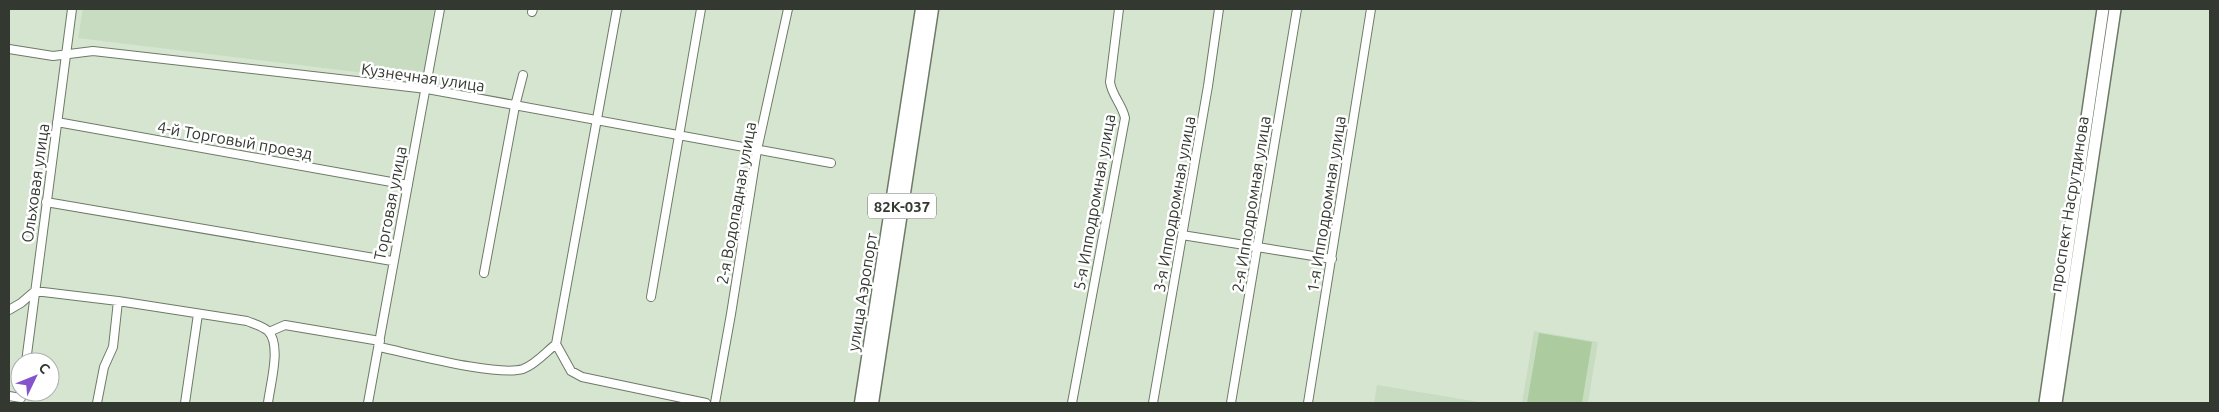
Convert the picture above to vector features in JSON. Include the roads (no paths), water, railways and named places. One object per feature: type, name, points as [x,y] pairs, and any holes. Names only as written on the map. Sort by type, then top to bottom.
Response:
[{"type":"main road","name":"улица Аэропорт","points":[[861,403],[922,9]]},
{"type":"main road","name":"улица Аэропорт","points":[[872,403],[932,9]]},
{"type":"main road","name":"проспект Насрутдинова","points":[[2045,403],[2103,9]]},
{"type":"main road","name":"проспект Насрутдинова","points":[[2056,403],[2115,9]]},
{"type":"street","name":"Ольховая улица","points":[[27,352],[72,9]]},
{"type":"street","name":"Торговая улица","points":[[368,403],[392,261],[440,9]]},
{"type":"street","points":[[617,9],[556,344],[571,371],[582,377],[706,403]]},
{"type":"street","points":[[651,297],[701,9]]},
{"type":"street","name":"2-я Водопадная улица","points":[[715,403],[757,150],[788,9]]},
{"type":"street","name":"5-я Ипподромная улица","points":[[1072,403],[1125,118],[1123,107],[1111,92],[1110,82],[1119,9]]},
{"type":"street","name":"3-я Ипподромная улица","points":[[1153,403],[1208,86],[1219,9]]},
{"type":"street","name":"2-я Ипподромная улица","points":[[1231,403],[1297,9]]},
{"type":"street","name":"1-я Ипподромная улица","points":[[1308,403],[1371,9]]},
{"type":"street","name":"Кузнечная улица","points":[[9,49],[53,56],[65,56],[79,51],[93,51],[426,89],[831,164]]},
{"type":"street","points":[[484,273],[515,106],[523,75]]},
{"type":"street","name":"4-й Торговый проезд","points":[[57,122],[408,185]]},
{"type":"street","points":[[46,202],[392,261]]},
{"type":"street","points":[[1182,235],[1332,259]]},
{"type":"street","points":[[9,310],[35,291],[118,301],[247,321],[258,325],[268,332],[274,342],[275,356],[268,403]]},
{"type":"street","points":[[97,403],[104,367],[113,347],[118,301]]},
{"type":"street","points":[[184,403],[198,314]]},
{"type":"street","points":[[268,332],[285,325],[482,368],[511,370],[523,369],[535,362],[556,344]]}]
